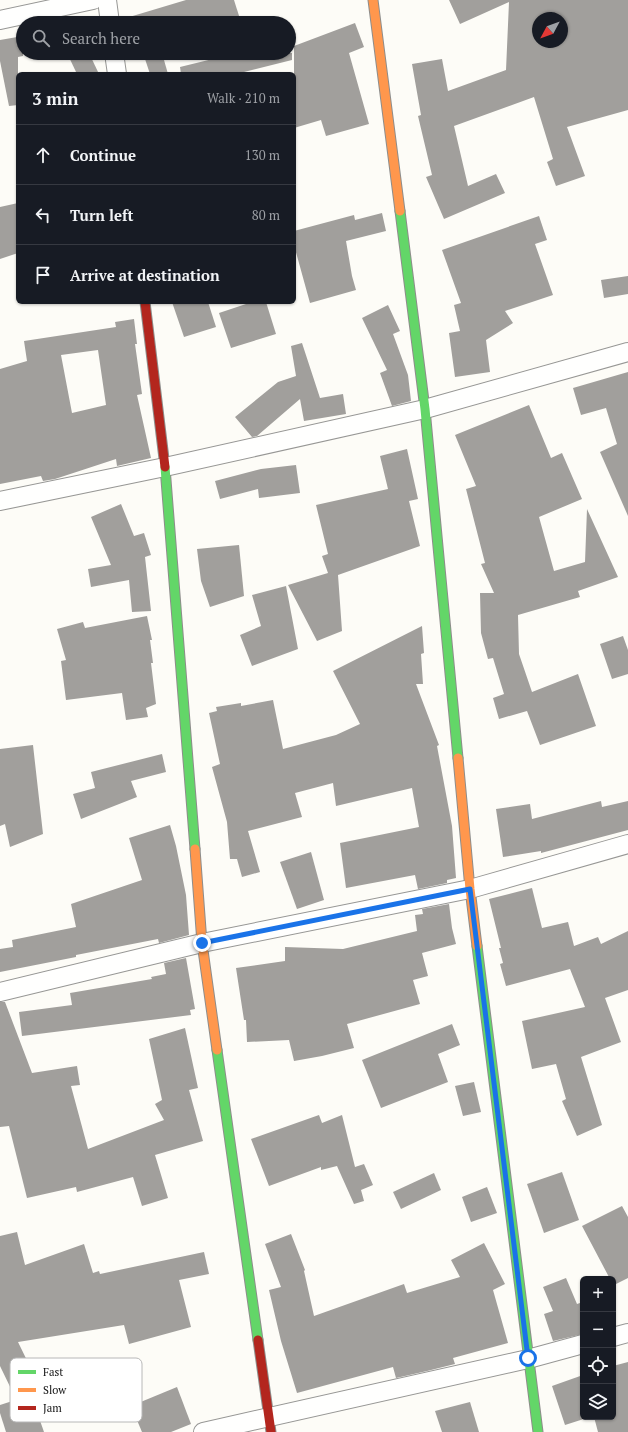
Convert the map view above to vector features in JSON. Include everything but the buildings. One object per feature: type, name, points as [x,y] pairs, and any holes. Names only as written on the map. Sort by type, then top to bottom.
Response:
[{"type":"street","points":[[19,16],[93,0]]},
{"type":"street","points":[[107,0],[109,16]]},
{"type":"street","points":[[373,0],[425,409],[470,889],[538,1432]]},
{"type":"street","points":[[0,20],[16,17]]},
{"type":"street","points":[[115,60],[117,72]]},
{"type":"street","points":[[145,304],[165,467],[202,943],[270,1425]]},
{"type":"street","points":[[0,501],[165,467],[425,409],[628,352]]},
{"type":"street","points":[[0,992],[202,943],[470,889],[628,844]]},
{"type":"street","points":[[616,1335],[628,1333]]},
{"type":"street","points":[[204,1432],[270,1425],[580,1345]]},
{"type":"traffic: fast","points":[[400,211],[425,409],[458,758]]},
{"type":"traffic: fast","points":[[165,467],[195,849]]},
{"type":"traffic: fast","points":[[477,946],[538,1432]]},
{"type":"traffic: fast","points":[[217,1050],[258,1340]]},
{"type":"traffic: slow","points":[[373,0],[400,211]]},
{"type":"traffic: slow","points":[[458,758],[470,889],[477,946]]},
{"type":"traffic: slow","points":[[195,849],[202,943],[217,1050]]},
{"type":"traffic: jam","points":[[145,304],[165,467]]},
{"type":"traffic: jam","points":[[258,1340],[271,1432]]},
{"type":"route","points":[[202,943],[470,889],[528,1358]]}]
